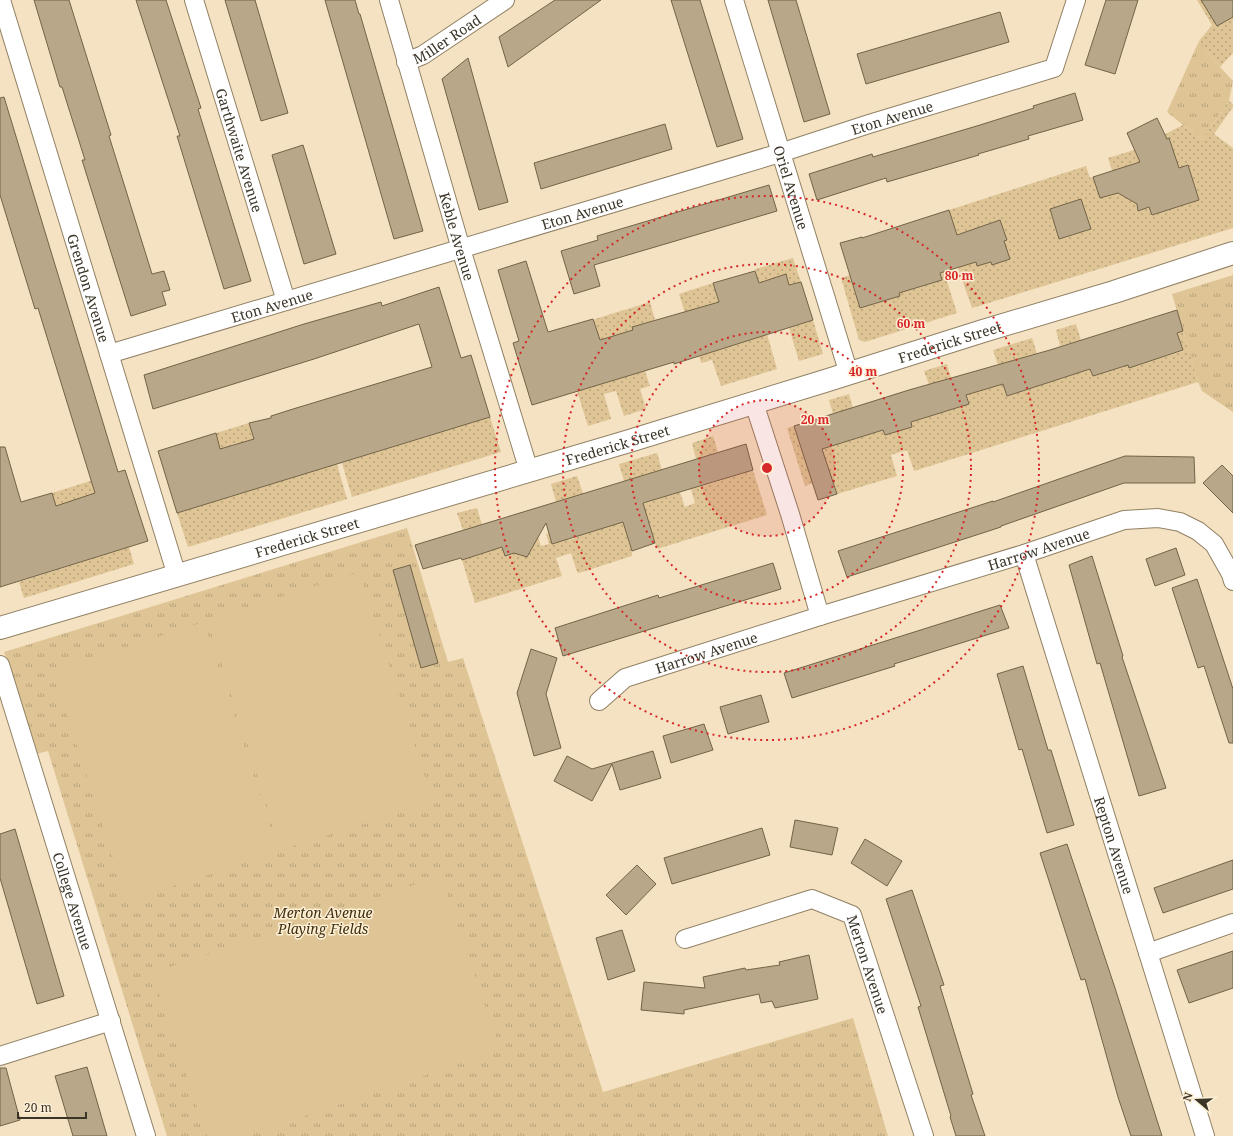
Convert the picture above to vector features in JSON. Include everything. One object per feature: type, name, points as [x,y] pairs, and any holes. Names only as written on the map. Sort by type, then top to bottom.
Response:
[{"type":"main road","name":"Frederick Street","points":[[0,628],[529,472],[1107,294],[1233,253]]},
{"type":"street","name":"Grendon Avenue","points":[[1,0],[176,576]]},
{"type":"street","name":"Garthwaite Avenue","points":[[194,0],[286,301]]},
{"type":"street","name":"Keble Avenue","points":[[389,0],[461,249],[529,472]]},
{"type":"street","name":"Miller Road","points":[[406,62],[423,55],[505,0]]},
{"type":"street","name":"Oriel Avenue","points":[[734,0],[849,374]]},
{"type":"street","name":"Eton Avenue","points":[[109,354],[780,153],[869,124],[1054,68],[1076,0]]},
{"type":"street","points":[[754,403],[790,514],[820,616]]},
{"type":"street","name":"Harrow Avenue","points":[[599,701],[625,678],[820,616],[1024,554],[1124,520],[1158,518],[1180,522],[1198,531],[1214,544],[1233,581]]},
{"type":"street","name":"Repton Avenue","points":[[1024,554],[1205,1136]]},
{"type":"street","name":"College Avenue","points":[[0,665],[146,1136]]},
{"type":"street","name":"Merton Avenue","points":[[685,939],[812,899],[852,915],[924,1136]]},
{"type":"street","points":[[1148,953],[1233,923]]},
{"type":"street","points":[[0,1056],[111,1022]]},
{"type":"green space","points":[[1197,0],[1203,0],[1217,26],[1233,17],[1233,53],[1220,67],[1199,41],[1212,25]]},
{"type":"green space","points":[[1199,41],[1233,81],[1229,101],[1202,140],[1167,112]]},
{"type":"green space","points":[[1229,101],[1233,104],[1233,107],[1214,134],[1233,148],[1233,228],[972,308],[948,239],[949,210],[1086,166],[1090,178],[1093,177],[1100,198],[1119,192],[1108,158],[1134,150],[1183,125],[1202,140]],"holes":[[[1169,138],[1179,168],[1188,165],[1199,200],[1152,215],[1149,207],[1138,211],[1136,201],[1133,202],[1129,199],[1127,194],[1144,186],[1137,163],[1159,156],[1155,142]],[[1081,199],[1091,229],[1060,239],[1050,209]],[[1000,220],[1009,259],[992,264],[991,262],[977,266],[972,251],[969,252],[963,233]]]},
{"type":"green space","points":[[793,258],[801,282],[789,285],[786,275],[778,295],[685,313],[679,294],[713,283],[718,301],[731,298],[760,286],[755,269]]},
{"type":"green space","points":[[890,263],[903,269],[910,290],[942,280],[940,273],[944,272],[957,313],[865,342],[859,340],[841,278],[850,275],[860,308],[900,296]]},
{"type":"green space","points":[[1233,275],[1233,412],[1202,391],[1172,294]]},
{"type":"green space","points":[[650,302],[655,320],[632,327],[635,337],[624,333],[611,336],[613,344],[599,340],[594,321],[595,319]]},
{"type":"green space","points":[[813,320],[823,354],[799,361],[789,328]]},
{"type":"green space","points":[[1076,324],[1081,340],[1060,346],[1056,330]]},
{"type":"green space","points":[[1183,331],[1198,382],[914,471],[907,450],[891,455],[897,476],[837,494],[831,477],[805,486],[787,428],[794,426],[803,455],[815,460],[825,457],[822,449],[899,425],[901,430],[912,427],[911,422],[969,404],[961,376],[998,365],[1007,396],[1090,369],[1093,376],[1123,367],[1117,348],[1123,347],[1129,368],[1142,364],[1139,356],[1164,347],[1167,356],[1183,351],[1177,333]]},
{"type":"green space","points":[[767,334],[777,369],[721,386],[712,360],[701,363],[699,356]]},
{"type":"green space","points":[[1032,338],[1037,353],[998,365],[993,350]]},
{"type":"green space","points":[[947,364],[951,378],[929,385],[924,371]]},
{"type":"green space","points":[[645,371],[650,386],[640,389],[646,409],[624,416],[616,391],[604,394],[611,419],[588,426],[577,391]]},
{"type":"green space","points":[[849,394],[853,408],[833,414],[829,400]]},
{"type":"green space","points":[[300,406],[308,407],[313,424],[324,421],[326,431],[248,455],[246,450],[241,451],[238,443],[231,445],[235,459],[201,470],[200,465],[194,467],[192,462],[188,464],[191,473],[180,476],[176,463],[184,460],[179,445],[181,444],[187,459],[199,455],[194,440],[203,437],[210,456],[221,452],[216,433],[249,423],[253,437],[262,435],[258,421],[263,423],[268,439],[277,436],[275,430],[283,428],[279,414],[284,414],[290,431],[300,428],[299,424],[305,422]]},
{"type":"green space","points":[[490,417],[501,452],[352,497],[342,463]]},
{"type":"green space","points":[[713,436],[718,452],[696,459],[692,443]]},
{"type":"green space","points":[[657,453],[662,470],[624,481],[619,464]]},
{"type":"green space","points":[[686,462],[691,480],[700,477],[703,486],[753,470],[767,515],[657,549],[650,527],[626,532],[632,556],[579,573],[577,572],[571,553],[556,558],[562,576],[475,603],[462,560],[502,547],[505,556],[519,552],[520,555],[526,556],[531,551],[528,540],[538,537],[541,546],[549,544],[546,534],[564,528],[568,540],[575,538],[572,527],[588,521],[580,495],[556,502],[551,484],[577,476],[592,519],[680,492],[685,507],[695,503],[683,463]]},
{"type":"green space","points":[[337,464],[347,499],[188,547],[177,513]]},
{"type":"green space","points":[[106,476],[111,490],[104,492],[106,499],[103,501],[108,518],[94,522],[88,504],[84,506],[81,498],[68,503],[70,509],[65,511],[71,529],[58,533],[52,515],[47,516],[45,509],[36,511],[32,499],[40,496],[43,506],[46,505],[49,513],[57,510],[52,493]]},
{"type":"green space","points":[[477,508],[482,525],[463,530],[457,513]]},
{"type":"green space","name":"Merton Avenue Playing Fields","points":[[407,528],[448,662],[463,658],[603,1092],[853,1018],[888,1136],[167,1136],[48,751],[36,754],[4,652]]},
{"type":"green space","points":[[129,547],[134,564],[24,598],[19,582]]},
{"type":"green space","points":[[359,572],[433,802],[281,850],[208,620]]},
{"type":"green space","points":[[204,622],[278,852],[127,901],[53,671]]},
{"type":"green space","points":[[441,876],[500,1050],[246,1136],[207,1136],[152,973]]},
{"type":"building","points":[[34,0],[69,0],[152,274],[164,271],[170,290],[162,292],[166,305],[131,316],[82,160],[85,160],[62,87],[60,87]]},
{"type":"building","points":[[136,0],[166,0],[201,108],[198,109],[251,281],[224,289],[177,136],[180,136]]},
{"type":"building","points":[[225,0],[255,0],[288,113],[261,121]]},
{"type":"building","points":[[325,0],[355,0],[423,231],[394,239]]},
{"type":"building","points":[[555,0],[601,0],[508,67],[499,37]]},
{"type":"building","points":[[671,0],[700,0],[743,139],[717,147]]},
{"type":"building","points":[[768,0],[796,0],[830,114],[804,122]]},
{"type":"building","points":[[1106,0],[1138,0],[1115,74],[1085,65]]},
{"type":"building","points":[[1201,0],[1233,0],[1233,17],[1217,26]]},
{"type":"building","points":[[1000,12],[1009,42],[866,84],[857,54]]},
{"type":"building","points":[[468,58],[508,202],[479,210],[442,79]]},
{"type":"building","points":[[1075,93],[1083,120],[1028,136],[1029,139],[978,154],[979,155],[887,182],[886,178],[817,200],[809,174],[872,154],[873,157],[980,125]]},
{"type":"building","points":[[4,97],[118,472],[125,470],[148,541],[0,587],[0,447],[5,447],[21,502],[52,493],[56,506],[95,493],[38,308],[35,309],[0,195],[0,98]]},
{"type":"building","points":[[1157,118],[1167,139],[1169,138],[1179,168],[1188,165],[1199,200],[1152,215],[1149,207],[1138,211],[1137,204],[1118,193],[1100,198],[1093,177],[1140,162],[1127,133]]},
{"type":"building","points":[[665,124],[672,149],[541,189],[534,163]]},
{"type":"building","points":[[303,145],[336,254],[304,264],[272,155]]},
{"type":"building","points":[[769,185],[777,211],[594,265],[600,286],[574,294],[561,251],[598,240],[597,236]]},
{"type":"building","points":[[1081,199],[1091,229],[1059,239],[1050,209]]},
{"type":"building","points":[[949,210],[957,235],[1000,220],[1007,240],[1004,241],[1010,259],[992,265],[991,262],[977,266],[976,262],[940,273],[942,280],[899,293],[900,296],[860,308],[840,243],[862,238]]},
{"type":"building","points":[[526,261],[548,332],[593,319],[600,340],[633,330],[632,327],[719,302],[713,283],[755,271],[759,283],[786,274],[789,285],[801,282],[813,320],[674,364],[674,362],[532,405],[513,343],[519,341],[498,270]]},
{"type":"building","points":[[439,287],[461,358],[471,355],[490,417],[177,513],[158,451],[216,433],[220,449],[254,439],[249,423],[271,418],[271,416],[293,409],[432,367],[419,324],[314,359],[153,409],[144,375],[304,324],[381,302],[382,306]]},
{"type":"building","points":[[1177,310],[1183,331],[1177,333],[1183,350],[1129,368],[1128,365],[1093,376],[1090,369],[1007,396],[1003,384],[966,395],[969,404],[911,422],[912,427],[885,435],[883,430],[822,449],[837,494],[818,500],[794,426],[909,390],[1050,350]]},
{"type":"building","points":[[746,444],[753,470],[643,503],[655,543],[632,551],[623,522],[552,544],[546,523],[527,557],[514,553],[505,556],[502,547],[462,560],[461,558],[423,569],[415,545]]},
{"type":"building","points":[[1125,456],[1194,457],[1195,483],[1124,483],[1001,527],[847,577],[838,551],[993,502]]},
{"type":"building","points":[[1222,465],[1233,476],[1233,513],[1203,483]]},
{"type":"building","points":[[1176,548],[1185,575],[1155,586],[1146,559]]},
{"type":"building","points":[[1092,556],[1123,656],[1122,657],[1166,788],[1139,796],[1100,663],[1097,664],[1069,565]]},
{"type":"building","points":[[773,563],[781,589],[563,656],[555,628],[658,595],[659,598]]},
{"type":"building","points":[[410,565],[438,663],[421,668],[393,570]]},
{"type":"building","points":[[1197,579],[1233,689],[1233,743],[1229,743],[1204,666],[1198,668],[1172,588]]},
{"type":"building","points":[[1000,605],[1009,628],[792,698],[784,673]]},
{"type":"building","points":[[531,649],[557,658],[546,694],[561,748],[534,756],[517,693]]},
{"type":"building","points":[[1023,666],[1048,750],[1051,750],[1074,825],[1047,833],[1022,749],[1019,750],[997,674]]},
{"type":"building","points":[[761,695],[769,722],[728,734],[720,707]]},
{"type":"building","points":[[704,724],[713,750],[671,763],[663,736]]},
{"type":"building","points":[[653,751],[661,778],[620,790],[612,764],[592,801],[554,781],[567,756],[592,769]]},
{"type":"building","points":[[795,820],[838,828],[832,855],[790,847]]},
{"type":"building","points":[[762,828],[770,855],[672,884],[664,858]]},
{"type":"building","points":[[15,829],[64,996],[37,1004],[0,878],[0,834]]},
{"type":"building","points":[[865,839],[902,861],[887,886],[851,863]]},
{"type":"building","points":[[1067,844],[1162,1136],[1131,1136],[1118,1097],[1085,979],[1081,980],[1040,853]]},
{"type":"building","points":[[1233,860],[1233,889],[1163,913],[1154,888]]},
{"type":"building","points":[[637,865],[656,884],[626,915],[606,895]]},
{"type":"building","points":[[912,890],[944,985],[940,986],[973,1094],[971,1095],[985,1136],[956,1136],[950,1117],[951,1116],[918,1007],[921,1006],[886,899]]},
{"type":"building","points":[[622,930],[635,971],[608,980],[596,938]]},
{"type":"building","points":[[1233,951],[1233,988],[1189,1003],[1177,970]]},
{"type":"building","points":[[809,955],[818,999],[775,1008],[772,1001],[761,1003],[759,994],[684,1010],[684,1014],[641,1010],[644,982],[705,988],[703,977],[745,968],[746,970],[780,965],[779,962]]},
{"type":"building","points":[[87,1067],[107,1136],[73,1136],[55,1076]]},
{"type":"building","points":[[0,1068],[6,1068],[20,1120],[0,1126]]}]
